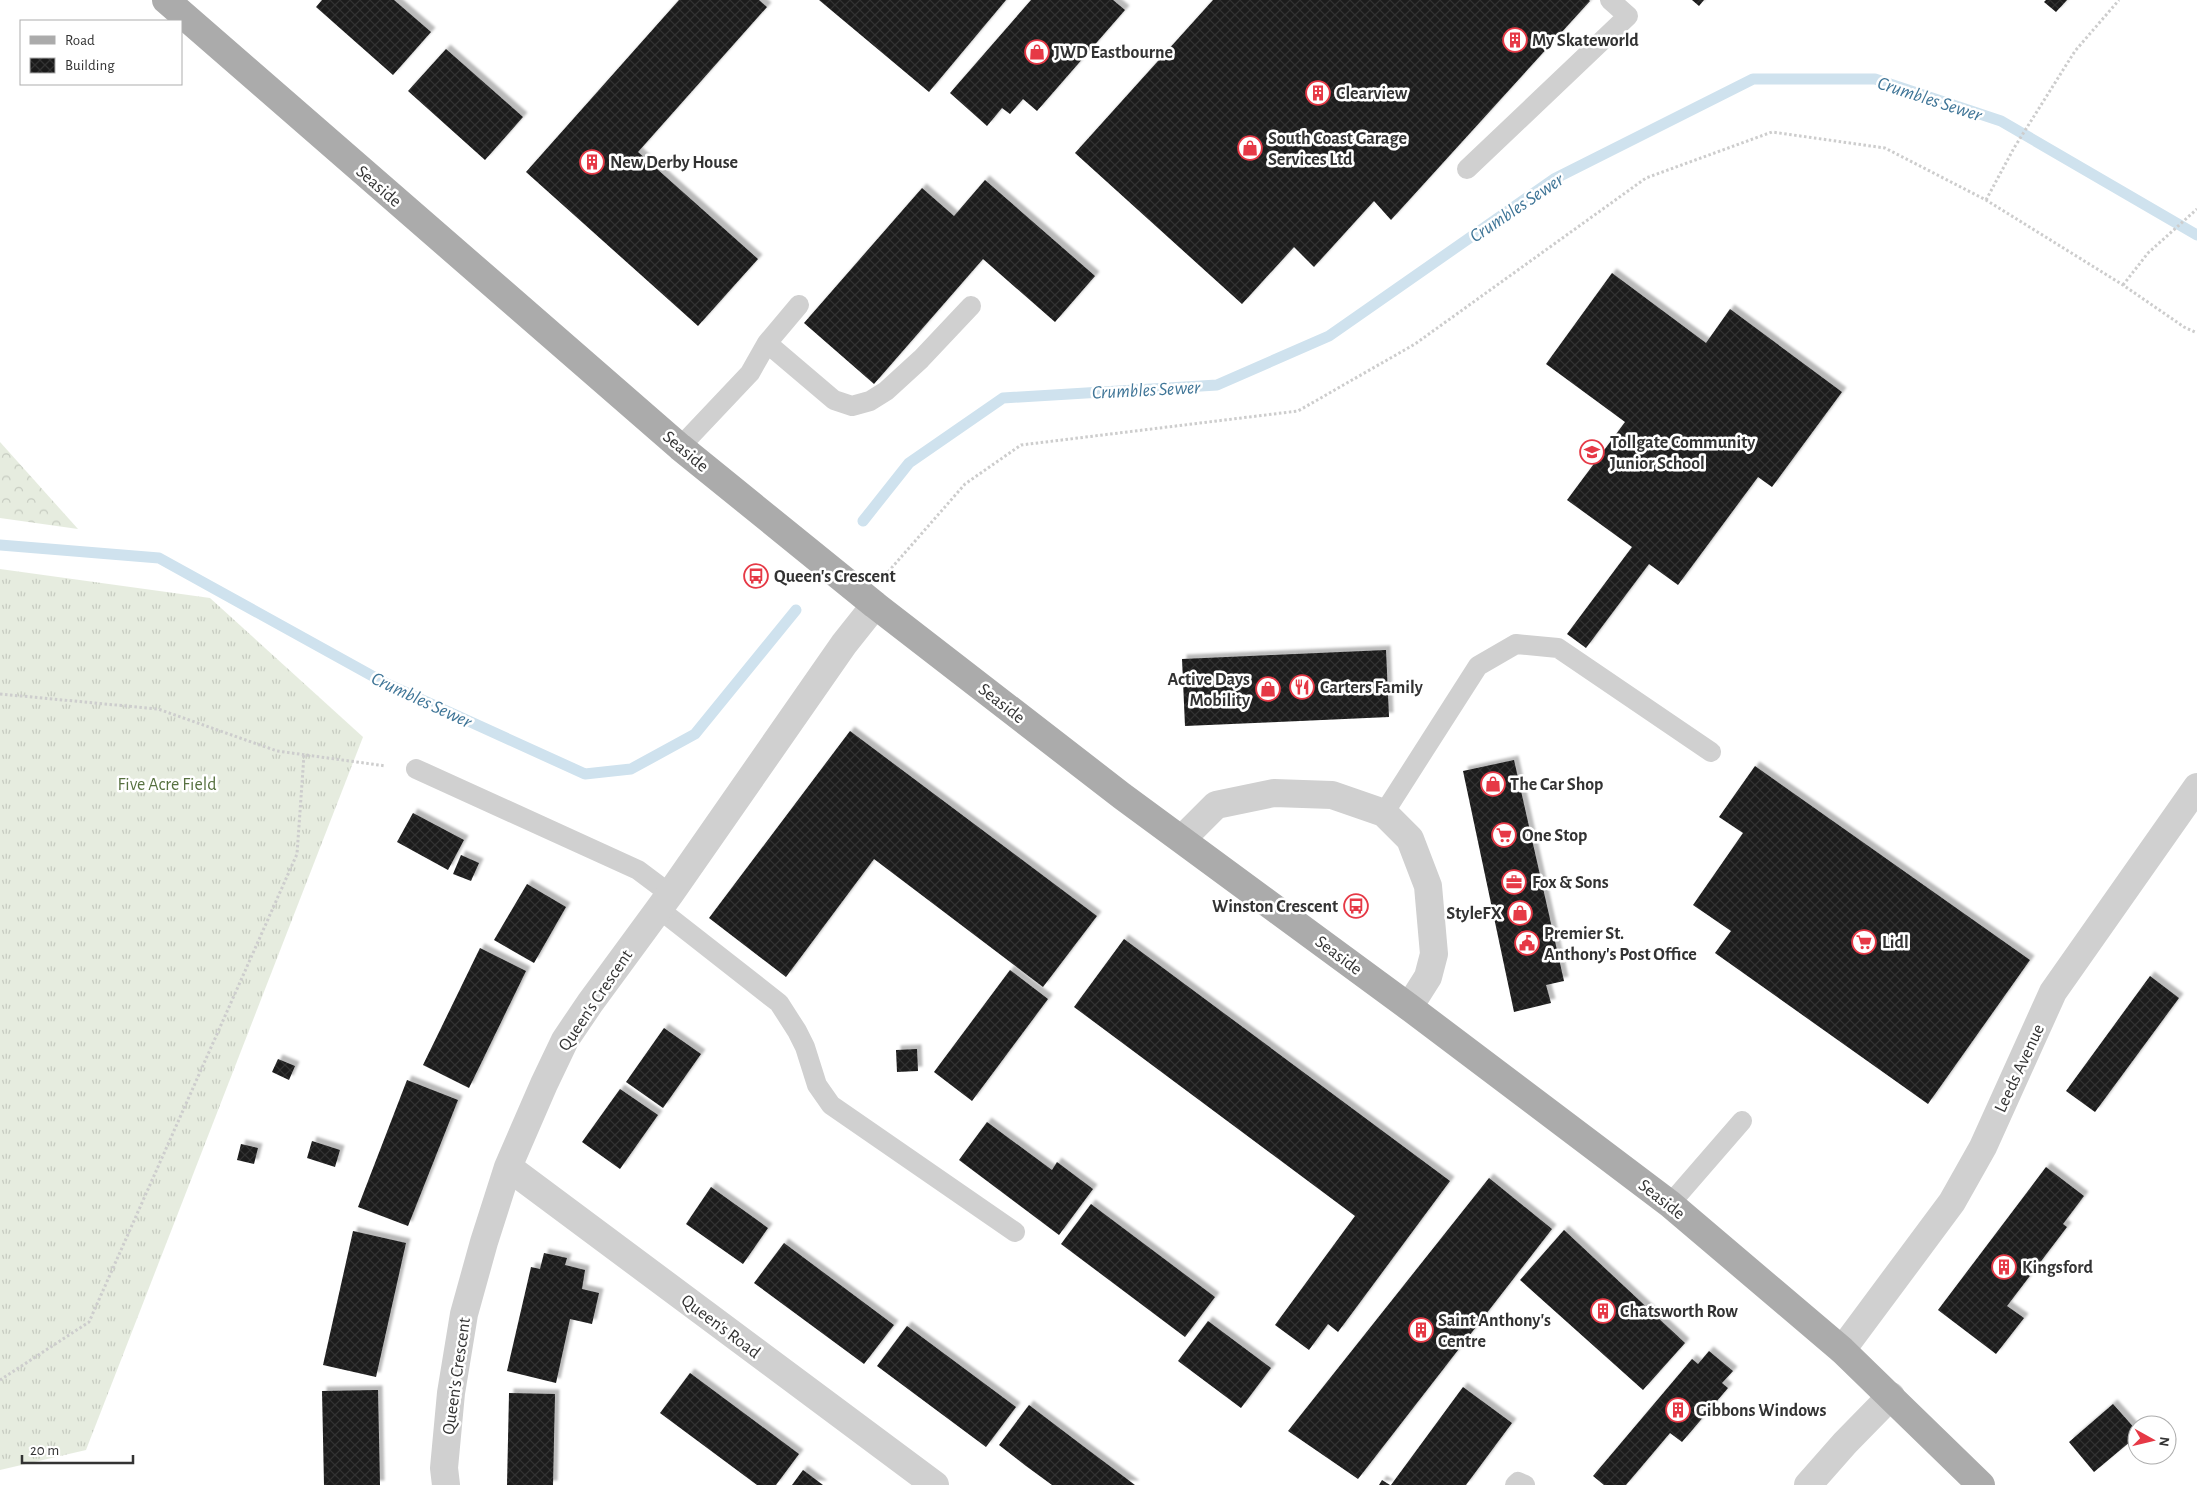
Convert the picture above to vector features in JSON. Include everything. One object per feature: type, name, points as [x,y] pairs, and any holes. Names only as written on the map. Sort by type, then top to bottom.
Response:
[{"type":"main road","name":"Seaside","points":[[166,0],[680,447],[870,601],[1122,796],[1409,1007],[1670,1204],[1842,1350],[1981,1485]]},
{"type":"street","name":"Queen's Crescent","points":[[446,1485],[444,1468],[451,1393],[464,1314],[508,1167],[565,1040],[665,901],[844,644],[870,601]]},
{"type":"street","name":"Leeds Avenue","points":[[1842,1350],[1952,1202],[1982,1147],[2053,992],[2197,787]]},
{"type":"street","points":[[1182,839],[1216,805],[1274,793],[1332,795],[1384,813],[1410,839],[1428,886],[1434,954],[1428,977],[1409,1007]]},
{"type":"street","name":"Queen's Road","points":[[508,1167],[934,1485]]},
{"type":"street","points":[[1808,1485],[1845,1443],[1891,1396]]},
{"type":"lane","points":[[1467,169],[1628,16],[1610,0]]},
{"type":"lane","points":[[680,447],[750,374],[767,343],[799,305]]},
{"type":"lane","points":[[767,343],[834,400],[852,406],[870,401],[886,391],[921,359],[971,306]]},
{"type":"lane","points":[[1384,813],[1478,666],[1516,644],[1558,648],[1711,752]]},
{"type":"lane","points":[[416,769],[638,870],[665,901],[779,1004],[797,1031],[817,1085],[831,1105],[1015,1232]]},
{"type":"lane","points":[[1670,1204],[1742,1121]]},
{"type":"lane","points":[[1516,1485],[1518,1482],[1525,1485]]},
{"type":"path","points":[[1986,200],[2014,148],[2075,51],[2118,0]]},
{"type":"path","points":[[870,601],[965,484],[1021,445],[1298,411],[1415,344],[1646,178],[1772,132],[1885,148],[1986,200],[2123,284],[2184,327],[2197,333]]},
{"type":"path","points":[[2123,284],[2148,253],[2197,208]]},
{"type":"path","points":[[0,694],[158,709],[277,751],[353,763]]},
{"type":"path","points":[[0,1380],[89,1322],[297,854],[304,755]]},
{"type":"green space","points":[[0,442],[78,529],[0,518]]},
{"type":"green space","name":"Five Acre Field","points":[[0,569],[210,598],[363,737],[86,1450],[0,1470]]},
{"type":"building","points":[[322,0],[394,0],[431,32],[393,75],[316,7]]},
{"type":"building","name":"New Derby House","points":[[679,0],[759,0],[767,7],[638,152],[758,259],[698,326],[526,172]]},
{"type":"building","points":[[819,0],[1006,0],[929,92]]},
{"type":"building","name":"JWD Eastbourne","points":[[1031,0],[1113,0],[1125,10],[1037,111],[1023,99],[1010,114],[1002,108],[987,126],[950,93]]},
{"type":"building","points":[[1213,0],[1590,1],[1391,220],[1374,201],[1314,267],[1294,247],[1242,304],[1075,153]]},
{"type":"building","points":[[1692,0],[1704,0],[1699,6]]},
{"type":"building","points":[[2046,0],[2067,0],[2056,12],[2044,2]]},
{"type":"building","points":[[446,49],[523,117],[485,160],[408,91]]},
{"type":"building","points":[[985,180],[1095,276],[1055,322],[983,259],[874,384],[804,323],[922,188],[954,216]]},
{"type":"building","points":[[1612,273],[1706,343],[1730,309],[1842,392],[1772,487],[1758,477],[1678,585],[1649,564],[1586,648],[1567,634],[1632,547],[1567,500],[1625,422],[1546,364]]},
{"type":"building","points":[[1386,650],[1389,717],[1185,726],[1182,659]]},
{"type":"building","points":[[850,731],[1097,916],[1043,987],[874,859],[786,977],[709,918]]},
{"type":"building","points":[[1514,760],[1564,981],[1546,985],[1551,1003],[1514,1012],[1463,771]]},
{"type":"building","name":"Lidl","points":[[1755,766],[2030,960],[1928,1104],[1715,953],[1731,931],[1693,905],[1743,833],[1719,817]]},
{"type":"building","points":[[413,813],[464,840],[448,870],[397,842]]},
{"type":"building","points":[[461,855],[479,863],[471,881],[453,874]]},
{"type":"building","points":[[527,884],[566,907],[534,963],[494,940]]},
{"type":"building","points":[[1124,939],[1450,1181],[1338,1332],[1328,1324],[1309,1350],[1275,1325],[1355,1216],[1074,1007]]},
{"type":"building","points":[[480,948],[526,971],[469,1088],[423,1065]]},
{"type":"building","points":[[1010,970],[1048,999],[972,1101],[934,1072]]},
{"type":"building","points":[[2150,976],[2179,998],[2095,1112],[2066,1091]]},
{"type":"building","points":[[664,1028],[701,1054],[663,1108],[626,1082]]},
{"type":"building","points":[[917,1049],[918,1071],[897,1072],[896,1050]]},
{"type":"building","points":[[278,1059],[295,1066],[289,1080],[272,1072]]},
{"type":"building","points":[[407,1080],[458,1100],[408,1226],[358,1207]]},
{"type":"building","points":[[620,1089],[658,1115],[620,1169],[582,1142]]},
{"type":"building","points":[[987,1122],[1052,1170],[1057,1162],[1093,1189],[1059,1235],[959,1160]]},
{"type":"building","points":[[312,1141],[340,1150],[335,1167],[307,1158]]},
{"type":"building","points":[[241,1144],[258,1148],[254,1164],[237,1160]]},
{"type":"building","name":"Kingsford","points":[[2046,1167],[2084,1196],[2063,1224],[2067,1227],[2007,1306],[2024,1318],[1996,1354],[1938,1310]]},
{"type":"building","name":"Saint Anthony's Centre","points":[[1489,1178],[1552,1229],[1358,1479],[1288,1431]]},
{"type":"building","points":[[711,1187],[768,1228],[743,1264],[686,1224]]},
{"type":"building","points":[[1091,1204],[1215,1297],[1185,1337],[1061,1244]]},
{"type":"building","name":"Chatsworth Row","points":[[1564,1230],[1685,1343],[1643,1390],[1520,1280]]},
{"type":"building","points":[[353,1231],[406,1243],[376,1377],[323,1365]]},
{"type":"building","points":[[784,1243],[894,1325],[864,1364],[754,1283]]},
{"type":"building","points":[[544,1253],[567,1258],[565,1265],[585,1270],[582,1289],[599,1293],[592,1324],[570,1319],[556,1383],[507,1371],[531,1267],[540,1269]]},
{"type":"building","points":[[1208,1321],[1271,1368],[1241,1408],[1178,1361]]},
{"type":"building","points":[[907,1326],[1016,1407],[986,1447],[877,1366]]},
{"type":"building","name":"Gibbons Windows","points":[[1709,1351],[1733,1371],[1722,1383],[1728,1388],[1682,1442],[1670,1433],[1626,1485],[1604,1485],[1593,1476],[1692,1359],[1698,1364]]},
{"type":"building","points":[[690,1373],[799,1454],[776,1485],[757,1485],[660,1413]]},
{"type":"building","points":[[1463,1387],[1512,1423],[1466,1485],[1391,1485]]},
{"type":"building","points":[[378,1390],[380,1485],[324,1485],[322,1391]]},
{"type":"building","points":[[509,1393],[555,1394],[553,1485],[507,1485]]},
{"type":"building","points":[[2113,1404],[2127,1420],[2127,1444],[2094,1472],[2069,1442]]},
{"type":"building","points":[[1029,1405],[1135,1485],[1052,1485],[1026,1466],[999,1445]]},
{"type":"building","points":[[803,1470],[823,1485],[792,1485]]},
{"type":"building","points":[[1382,1480],[1390,1485],[1379,1485]]},
{"type":"waterway","name":"Crumbles Sewer","points":[[863,521],[909,463],[1003,398],[1217,385],[1329,336],[1554,179],[1753,79],[1875,79],[2001,121],[2197,235]]},
{"type":"waterway","name":"Crumbles Sewer","points":[[0,545],[159,558],[385,683],[585,774],[631,769],[695,734],[796,610]]},
{"type":"place","name":"My Skateworld","points":[[1515,40]]},
{"type":"place","name":"JWD Eastbourne","points":[[1037,52]]},
{"type":"place","name":"Clearview","points":[[1318,93]]},
{"type":"place","name":"South Coast Garage Services Ltd","points":[[1250,148]]},
{"type":"place","name":"New Derby House","points":[[592,162]]},
{"type":"place","name":"Tollgate Community Junior School","points":[[1592,452]]},
{"type":"place","name":"Queen's Crescent","points":[[756,576]]},
{"type":"place","name":"Carters Family","points":[[1302,687]]},
{"type":"place","name":"Active Days Mobility","points":[[1268,689]]},
{"type":"place","name":"The Car Shop","points":[[1493,784]]},
{"type":"place","name":"One Stop","points":[[1504,835]]},
{"type":"place","name":"Fox & Sons","points":[[1514,882]]},
{"type":"place","name":"Winston Crescent","points":[[1356,906]]},
{"type":"place","name":"StyleFX","points":[[1520,913]]},
{"type":"place","name":"Lidl","points":[[1864,942]]},
{"type":"place","name":"Premier St. Anthony's Post Office","points":[[1527,943]]},
{"type":"place","name":"Kingsford","points":[[2004,1267]]},
{"type":"place","name":"Chatsworth Row","points":[[1603,1311]]},
{"type":"place","name":"Saint Anthony's Centre","points":[[1421,1330]]},
{"type":"place","name":"Gibbons Windows","points":[[1678,1410]]}]
